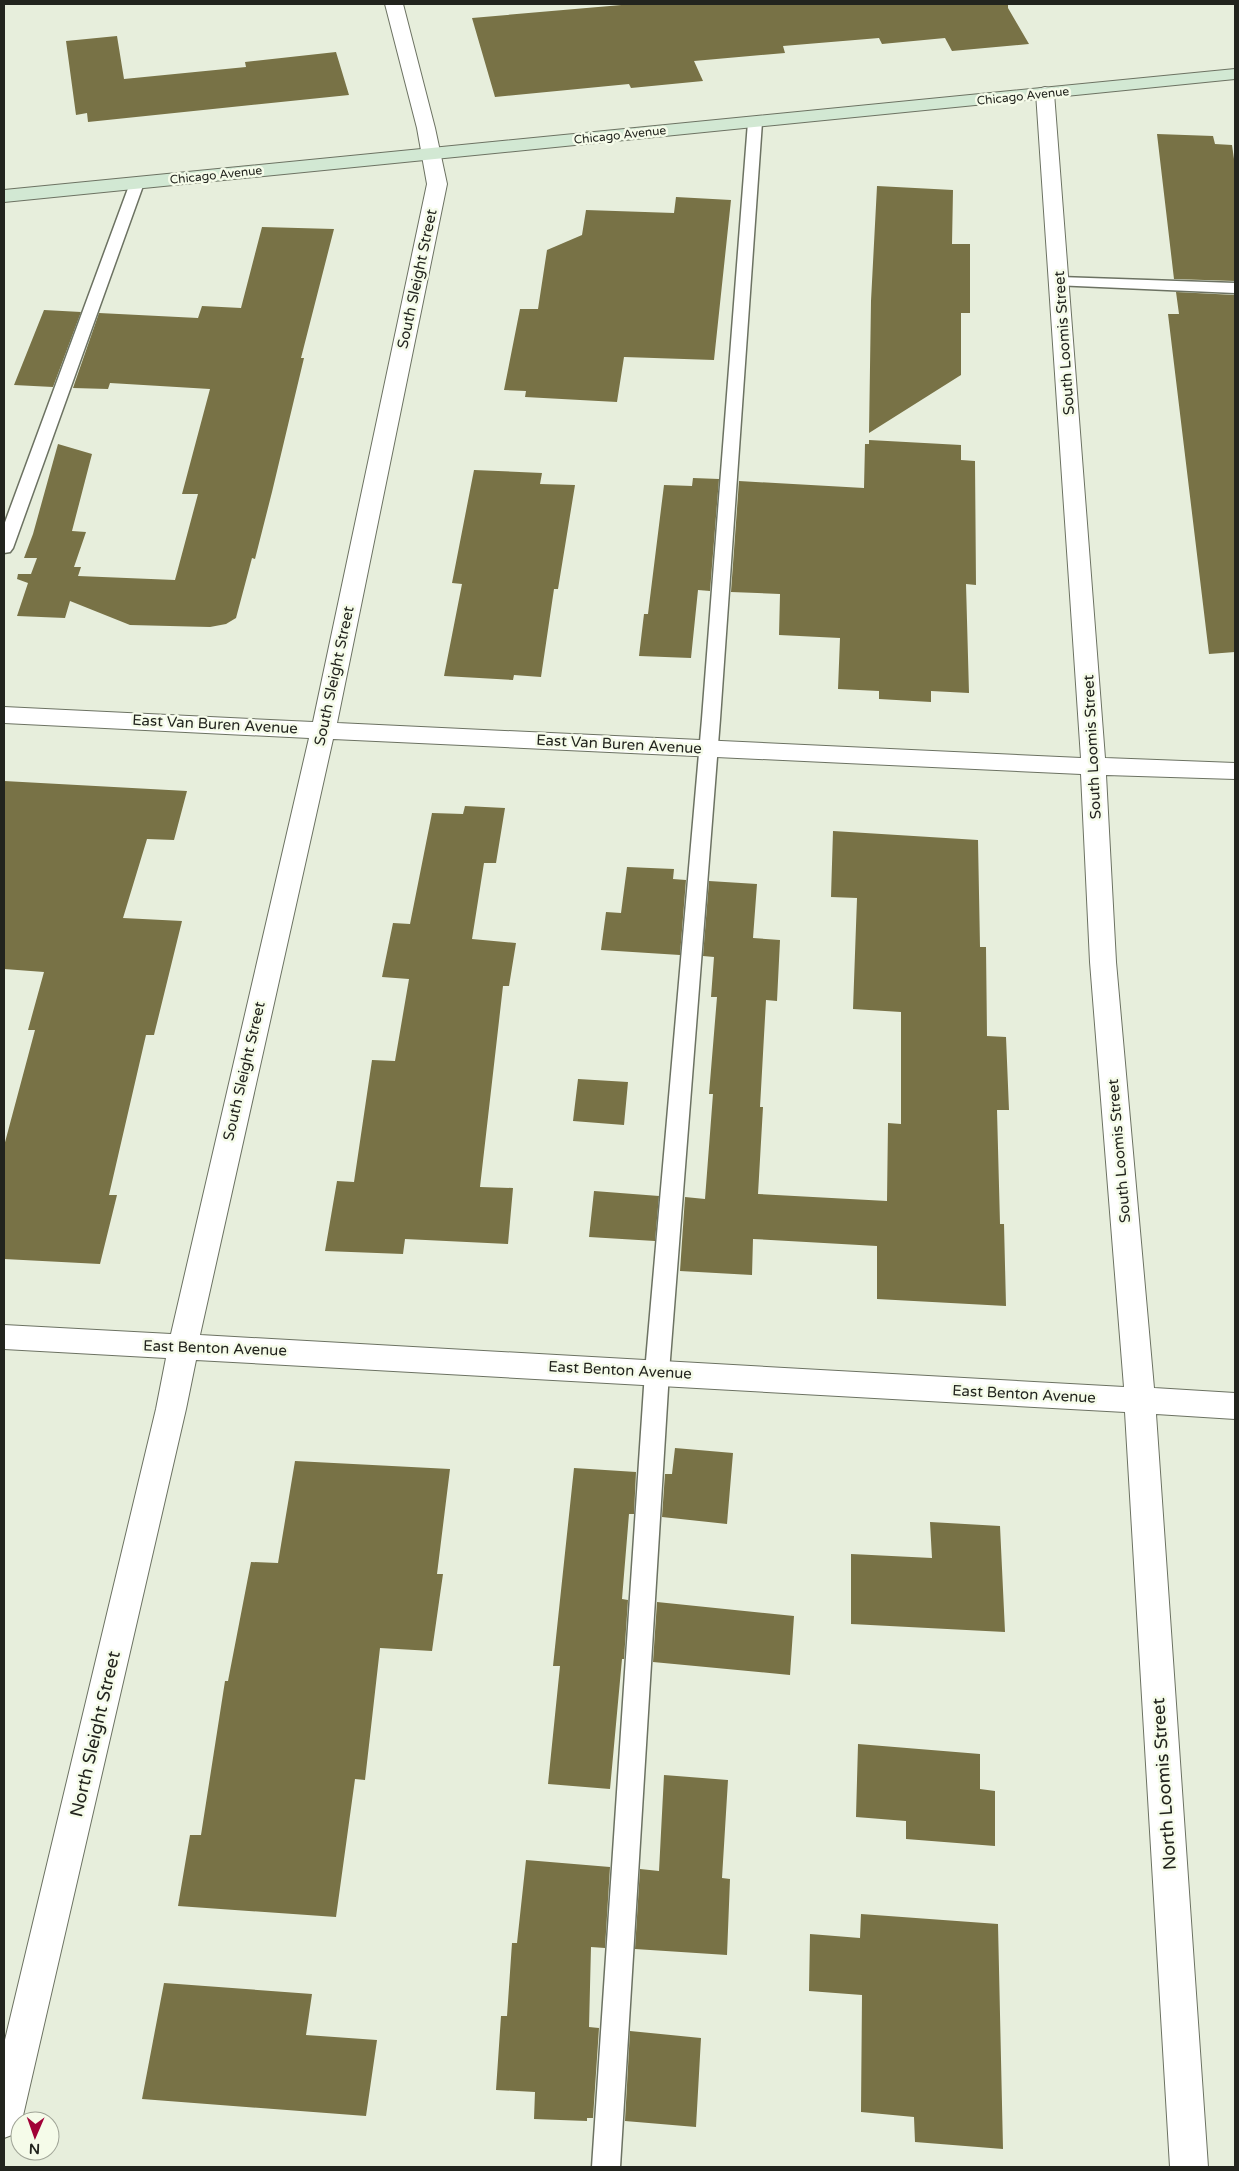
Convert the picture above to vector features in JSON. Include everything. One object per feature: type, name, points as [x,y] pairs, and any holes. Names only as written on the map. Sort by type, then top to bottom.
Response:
[{"type":"main road","name":"Chicago Avenue","points":[[4,196],[1235,74]]},
{"type":"street","name":"South Sleight Street","points":[[183,1347],[194,1287],[323,730],[437,184],[432,154],[394,4]]},
{"type":"street","name":"South Loomis Street","points":[[1046,93],[1094,765],[1097,864],[1103,962],[1140,1401]]},
{"type":"street","name":"East Van Buren Avenue","points":[[4,715],[1018,764],[1235,771]]},
{"type":"street","name":"East Benton Avenue","points":[[4,1336],[1235,1406]]},
{"type":"street","name":"North Sleight Street","points":[[4,2120],[171,1409],[183,1347]]},
{"type":"street","name":"North Loomis Street","points":[[1140,1401],[1189,2167]]},
{"type":"lane","points":[[606,2167],[658,1372],[707,749],[712,709],[755,122]]},
{"type":"lane","points":[[4,548],[137,183]]},
{"type":"lane","points":[[1060,282],[1235,288]]},
{"type":"building","points":[[633,4],[1008,4],[1008,8],[1029,44],[952,51],[945,38],[882,44],[879,38],[783,46],[785,53],[694,61],[703,81],[631,88],[629,84],[495,97],[472,18]]},
{"type":"building","points":[[117,36],[124,79],[246,67],[245,62],[336,52],[349,95],[88,122],[87,113],[76,115],[66,41]]},
{"type":"building","points":[[1157,134],[1213,136],[1215,144],[1232,145],[1235,166],[1235,281],[1174,279]]},
{"type":"building","points":[[877,186],[953,190],[952,244],[970,244],[970,313],[961,313],[961,375],[869,433],[871,301]]},
{"type":"building","points":[[676,197],[731,200],[714,360],[624,357],[617,402],[525,397],[526,391],[504,390],[520,309],[538,309],[547,250],[582,235],[586,210],[674,213]]},
{"type":"building","points":[[262,227],[334,229],[301,358],[304,358],[272,492],[255,559],[252,558],[236,618],[226,624],[210,627],[130,625],[70,601],[65,618],[17,616],[28,583],[17,579],[18,574],[31,574],[37,558],[24,558],[33,534],[58,444],[92,454],[72,531],[86,532],[74,567],[81,567],[78,576],[175,580],[198,494],[182,494],[210,389],[110,383],[108,389],[73,388],[99,313],[198,318],[202,306],[241,308]]},
{"type":"building","points":[[1176,292],[1235,295],[1235,652],[1209,654],[1168,314],[1179,314]]},
{"type":"building","points":[[44,310],[81,312],[53,387],[14,385]]},
{"type":"building","points":[[869,440],[961,445],[961,460],[975,461],[976,585],[966,584],[969,693],[931,691],[931,702],[879,699],[879,691],[838,689],[840,638],[779,635],[780,594],[731,592],[739,481],[864,488],[865,444],[869,444]]},
{"type":"building","points":[[474,470],[542,473],[540,484],[575,485],[558,589],[554,589],[541,677],[514,675],[513,680],[444,676],[462,584],[452,583]]},
{"type":"building","points":[[693,478],[719,479],[710,591],[698,590],[691,658],[639,656],[644,614],[648,614],[664,485],[692,486]]},
{"type":"building","points":[[4,781],[187,791],[174,840],[147,839],[123,918],[182,921],[154,1035],[146,1035],[109,1195],[117,1195],[100,1264],[4,1259],[4,1146],[35,1030],[28,1030],[44,972],[4,969]]},
{"type":"building","points":[[465,806],[505,808],[496,863],[484,863],[472,939],[516,943],[509,986],[503,986],[480,1187],[513,1188],[508,1244],[405,1239],[403,1254],[325,1251],[337,1181],[354,1182],[372,1060],[395,1061],[409,979],[382,977],[393,923],[410,924],[432,813],[463,814]]},
{"type":"building","points":[[833,831],[978,840],[980,947],[986,947],[987,1036],[1006,1037],[1009,1110],[997,1110],[1000,1224],[1004,1224],[1006,1306],[877,1299],[877,1246],[753,1239],[752,1275],[680,1271],[685,1197],[705,1199],[713,1094],[709,1094],[717,997],[711,997],[714,957],[703,956],[709,881],[757,884],[753,938],[780,940],[777,1001],[766,1000],[760,1107],[763,1107],[758,1194],[887,1201],[888,1123],[901,1124],[901,1012],[853,1009],[857,898],[831,897]]},
{"type":"building","points":[[627,867],[674,869],[673,879],[686,880],[680,955],[601,950],[606,912],[621,913]]},
{"type":"building","points":[[578,1079],[628,1082],[624,1125],[573,1121]]},
{"type":"building","points":[[594,1191],[659,1196],[655,1241],[589,1237]]},
{"type":"building","points":[[675,1448],[733,1453],[727,1524],[662,1517],[665,1474],[672,1474]]},
{"type":"building","points":[[295,1461],[450,1469],[437,1574],[443,1574],[432,1651],[380,1648],[365,1780],[355,1779],[336,1917],[178,1906],[190,1835],[201,1835],[225,1681],[228,1681],[251,1562],[278,1563]]},
{"type":"building","points":[[574,1468],[636,1472],[634,1514],[629,1514],[622,1599],[628,1600],[624,1659],[622,1659],[610,1789],[548,1784],[560,1666],[553,1666]]},
{"type":"building","points":[[930,1522],[1000,1526],[1005,1632],[851,1624],[851,1554],[932,1558]]},
{"type":"building","points":[[657,1602],[794,1616],[790,1675],[653,1662]]},
{"type":"building","points":[[858,1744],[980,1754],[980,1789],[995,1791],[995,1846],[906,1839],[906,1821],[856,1817]]},
{"type":"building","points":[[664,1775],[728,1780],[722,1878],[730,1879],[727,1955],[635,1949],[640,1869],[659,1871]]},
{"type":"building","points":[[526,1860],[610,1867],[605,1948],[591,1947],[589,2027],[599,2028],[593,2118],[587,2118],[587,2121],[534,2119],[535,2092],[496,2090],[501,2016],[507,2016],[512,1943],[517,1943]]},
{"type":"building","points":[[861,1914],[998,1924],[1003,2149],[915,2142],[914,2117],[861,2112],[862,1995],[809,1991],[810,1934],[860,1938]]},
{"type":"building","points":[[164,1983],[312,1994],[306,2035],[377,2040],[366,2116],[142,2099]]},
{"type":"building","points":[[630,2031],[701,2038],[696,2127],[625,2121]]}]
